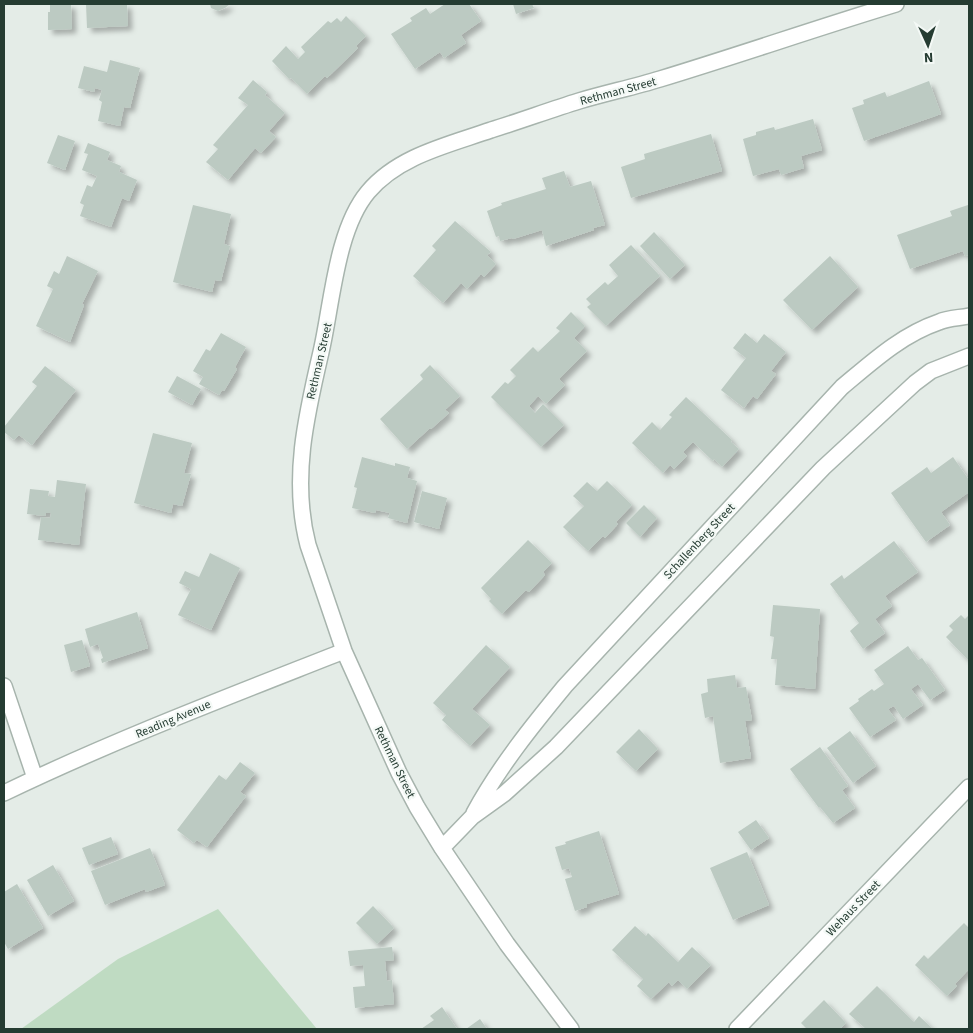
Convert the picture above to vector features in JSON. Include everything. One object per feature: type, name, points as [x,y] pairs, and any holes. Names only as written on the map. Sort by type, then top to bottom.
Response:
[{"type":"street","name":"Rethman Street","points":[[571,1029],[507,944],[442,848],[417,807],[399,773],[344,651],[303,528],[300,488],[301,455],[308,407],[347,231],[366,194],[394,170],[424,153],[578,101],[661,79],[896,4]]},
{"type":"street","name":"Schallenberg Street","points":[[472,817],[489,786],[530,729],[565,686],[842,387],[884,352],[911,334],[940,321],[969,316]]},
{"type":"street","name":"Schallenberg Street","points":[[442,848],[472,817],[504,794],[556,747],[823,468],[915,383],[931,371],[969,356]]},
{"type":"street","name":"Reading Avenue","points":[[4,793],[191,711],[344,651]]},
{"type":"street","points":[[4,686],[35,778]]},
{"type":"street","name":"Wehaus Street","points":[[737,1029],[969,788]]},
{"type":"green space","points":[[218,909],[317,1029],[21,1029],[118,959]]},
{"type":"building","points":[[50,4],[71,4],[72,29],[48,30]]},
{"type":"building","points":[[86,4],[127,4],[128,26],[87,28]]},
{"type":"building","points":[[210,4],[230,4],[218,11],[211,8]]},
{"type":"building","points":[[445,4],[469,4],[481,21],[461,35],[466,43],[444,58],[440,52],[415,69],[391,34],[412,21],[410,18],[426,8],[430,14]]},
{"type":"building","points":[[513,4],[532,4],[534,8],[516,14]]},
{"type":"building","points":[[346,16],[366,36],[356,46],[358,48],[327,78],[325,76],[307,94],[272,61],[286,46],[298,59],[305,52],[301,47],[328,21],[331,23],[337,18],[341,22]]},
{"type":"building","points":[[110,60],[140,68],[130,108],[124,107],[120,126],[98,121],[102,102],[99,100],[102,90],[95,88],[94,92],[78,88],[84,66],[107,72]]},
{"type":"building","points":[[253,80],[267,92],[265,95],[285,113],[269,131],[276,137],[261,153],[255,148],[228,180],[206,162],[218,149],[213,145],[248,105],[238,98]]},
{"type":"building","points":[[929,81],[941,114],[864,141],[852,108],[864,104],[863,100],[885,92],[887,97]]},
{"type":"building","points":[[813,119],[822,150],[801,156],[804,168],[781,175],[779,169],[753,176],[743,139],[756,135],[756,132],[774,127],[775,130]]},
{"type":"building","points":[[711,134],[722,171],[631,198],[621,167],[645,159],[644,154]]},
{"type":"building","points":[[58,135],[75,141],[65,170],[47,163]]},
{"type":"building","points":[[88,143],[110,152],[107,160],[121,166],[119,172],[137,180],[129,201],[122,198],[111,227],[80,216],[84,205],[80,203],[87,185],[92,187],[97,176],[82,170],[88,154],[84,153]]},
{"type":"building","points":[[564,171],[570,187],[591,181],[605,225],[546,246],[542,230],[500,241],[499,236],[496,237],[487,211],[502,205],[501,203],[546,189],[542,178]]},
{"type":"building","points":[[193,205],[231,214],[224,244],[230,246],[221,281],[215,280],[212,292],[173,282]]},
{"type":"building","points":[[968,205],[969,255],[965,256],[963,251],[910,269],[897,235],[952,216],[950,211]]},
{"type":"building","points":[[455,221],[491,252],[487,255],[496,264],[484,277],[481,274],[467,289],[461,283],[443,303],[413,276],[436,250],[432,246]]},
{"type":"building","points":[[654,232],[685,265],[670,279],[640,246]]},
{"type":"building","points":[[631,245],[660,276],[606,326],[587,307],[591,304],[586,299],[605,282],[608,285],[618,276],[609,265]]},
{"type":"building","points":[[67,256],[98,271],[82,304],[84,305],[70,342],[36,326],[53,289],[47,286],[54,271],[59,274]]},
{"type":"building","points":[[830,256],[858,287],[812,330],[783,300]]},
{"type":"building","points":[[571,312],[585,326],[574,338],[587,351],[559,379],[565,385],[546,404],[538,396],[529,406],[535,413],[543,404],[564,425],[541,447],[491,397],[505,382],[508,384],[516,376],[510,370],[533,347],[538,352],[560,331],[556,328]]},
{"type":"building","points":[[221,333],[246,347],[235,367],[237,369],[224,391],[222,390],[219,395],[199,384],[203,377],[193,371],[206,349],[210,351]]},
{"type":"building","points":[[745,333],[757,343],[764,334],[786,352],[771,371],[776,374],[757,399],[753,396],[744,408],[721,390],[746,358],[733,348]]},
{"type":"building","points":[[430,365],[460,396],[445,410],[449,413],[407,449],[380,419],[423,379],[420,375]]},
{"type":"building","points":[[45,366],[76,390],[32,445],[19,435],[14,440],[4,432],[4,427],[37,386],[32,382]]},
{"type":"building","points":[[177,376],[201,389],[192,405],[168,392]]},
{"type":"building","points":[[686,397],[732,440],[731,442],[739,449],[722,467],[693,442],[683,452],[687,456],[674,469],[670,465],[663,473],[632,443],[652,422],[660,430],[672,417],[669,415]]},
{"type":"building","points":[[153,433],[192,443],[184,473],[191,474],[182,506],[173,504],[171,513],[134,503]]},
{"type":"building","points":[[362,457],[395,466],[395,463],[410,467],[407,478],[417,481],[407,523],[388,518],[390,513],[376,510],[375,513],[352,508],[357,488],[354,487]]},
{"type":"building","points":[[953,457],[969,480],[969,492],[941,512],[950,525],[926,542],[891,493],[927,467],[931,473]]},
{"type":"building","points":[[57,480],[86,484],[79,545],[38,540],[41,517],[50,518],[51,513],[46,513],[45,516],[27,514],[30,489],[49,491],[48,496],[55,497]]},
{"type":"building","points":[[607,481],[632,505],[616,522],[618,524],[605,538],[603,536],[588,551],[563,527],[584,506],[573,496],[587,482],[597,491]]},
{"type":"building","points":[[422,491],[447,498],[439,529],[414,522]]},
{"type":"building","points":[[644,505],[657,518],[640,537],[626,523]]},
{"type":"building","points":[[528,540],[552,563],[543,572],[545,575],[529,592],[526,590],[502,614],[489,601],[491,599],[481,588]]},
{"type":"building","points":[[894,541],[918,572],[885,596],[892,606],[875,619],[885,633],[863,649],[850,631],[859,623],[830,584],[842,575],[844,579]]},
{"type":"building","points":[[210,553],[240,568],[211,630],[178,615],[191,589],[179,583],[185,571],[199,577]]},
{"type":"building","points":[[773,605],[820,609],[815,689],[775,685],[777,659],[771,659],[774,637],[770,636]]},
{"type":"building","points":[[137,612],[148,648],[102,663],[101,659],[103,658],[98,644],[90,647],[85,629]]},
{"type":"building","points":[[961,615],[965,619],[969,615],[968,660],[946,637],[953,630],[949,626]]},
{"type":"building","points":[[82,640],[90,666],[71,672],[64,645]]},
{"type":"building","points":[[486,645],[510,667],[472,709],[490,725],[470,746],[442,720],[446,715],[433,703]]},
{"type":"building","points":[[908,646],[918,660],[922,658],[945,690],[930,700],[918,684],[911,689],[923,705],[903,719],[894,706],[888,709],[896,720],[870,737],[849,708],[872,689],[874,691],[884,684],[874,670]]},
{"type":"building","points":[[735,675],[737,688],[746,687],[752,720],[745,721],[751,758],[720,763],[713,716],[705,718],[701,694],[708,692],[707,679]]},
{"type":"building","points":[[639,729],[658,749],[636,771],[616,752]]},
{"type":"building","points":[[850,731],[876,766],[853,783],[827,748]]},
{"type":"building","points":[[820,747],[848,786],[842,790],[855,808],[833,823],[819,808],[790,769]]},
{"type":"building","points":[[240,762],[255,773],[240,792],[246,796],[207,847],[197,840],[194,843],[177,830],[219,775],[226,780]]},
{"type":"building","points":[[756,820],[769,838],[751,850],[738,832]]},
{"type":"building","points":[[599,831],[619,894],[587,904],[587,907],[575,911],[565,879],[572,877],[569,868],[562,870],[555,847]]},
{"type":"building","points":[[111,837],[118,854],[89,865],[82,848]]},
{"type":"building","points":[[150,848],[165,885],[146,892],[145,889],[105,905],[91,871]]},
{"type":"building","points":[[747,852],[769,905],[733,920],[710,868]]},
{"type":"building","points":[[53,865],[74,901],[48,916],[27,880]]},
{"type":"building","points":[[17,884],[43,928],[8,949],[4,942],[4,892]]},
{"type":"building","points":[[373,906],[394,928],[377,944],[356,923]]},
{"type":"building","points":[[964,923],[969,928],[969,969],[947,996],[915,965],[924,955],[928,959]]},
{"type":"building","points":[[635,926],[646,936],[648,933],[678,962],[692,947],[711,965],[687,989],[678,980],[672,986],[669,982],[651,999],[637,986],[643,979],[612,950]]},
{"type":"building","points":[[392,947],[394,960],[385,961],[387,981],[392,980],[394,1004],[355,1008],[353,987],[365,986],[363,965],[350,966],[348,951]]},
{"type":"building","points":[[877,986],[914,1022],[919,1016],[933,1029],[866,1029],[849,1014]]},
{"type":"building","points":[[824,1000],[846,1023],[840,1029],[807,1029],[801,1023]]},
{"type":"building","points":[[442,1007],[457,1029],[421,1029],[434,1020],[430,1016]]},
{"type":"building","points":[[480,1019],[487,1029],[466,1029]]}]
